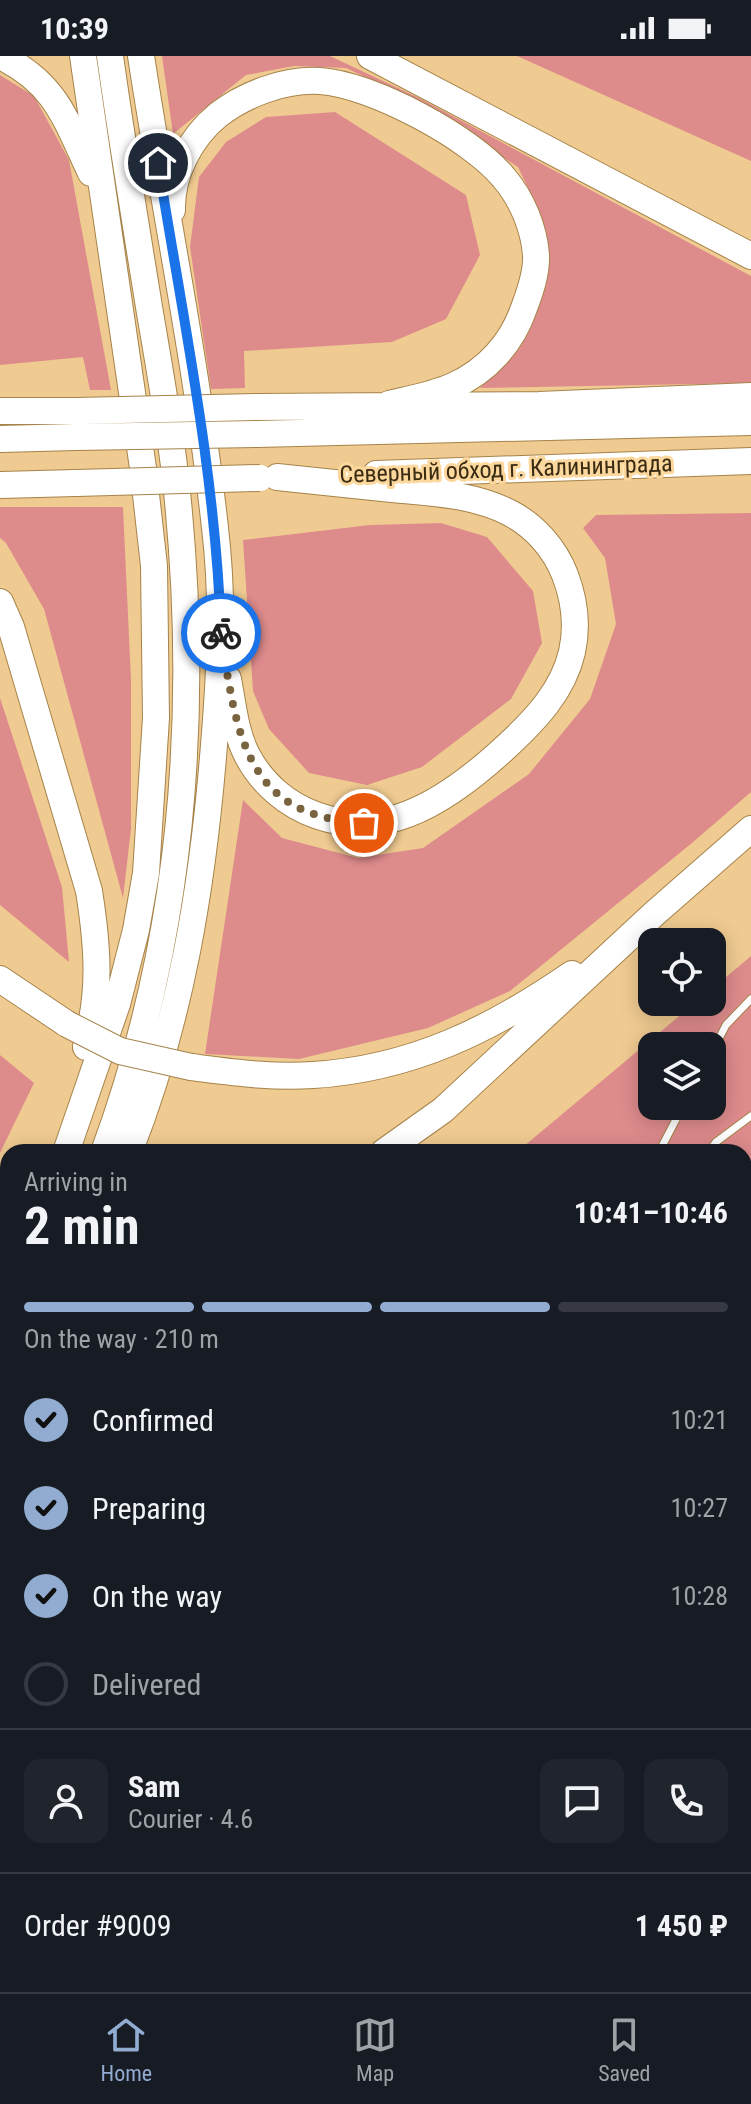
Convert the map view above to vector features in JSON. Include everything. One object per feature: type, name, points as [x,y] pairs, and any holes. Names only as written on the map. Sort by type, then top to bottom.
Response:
[{"type":"highway","points":[[0,56],[31,74],[56,101],[101,195]]},
{"type":"highway","points":[[68,1144],[117,1004],[136,930],[148,846],[156,718],[154,566],[143,468],[83,56]]},
{"type":"highway","points":[[107,1144],[138,1049],[164,938],[182,801],[187,682],[183,556],[172,448],[110,56]]},
{"type":"highway","points":[[0,485],[76,483],[269,478],[475,499],[512,514],[537,532],[551,548],[562,567],[575,610],[571,654],[563,677],[533,722],[489,762],[427,806],[386,821],[364,823],[317,817],[275,792],[258,772],[246,754],[237,725],[222,643],[215,528],[172,248],[141,56]]},
{"type":"highway","points":[[370,56],[751,256]]},
{"type":"highway","points":[[172,248],[172,198],[180,166],[194,140],[229,107],[271,89],[318,81],[346,85],[393,104],[470,148],[504,178],[527,217],[537,257],[528,297],[521,317],[494,360],[452,387],[389,404]]},
{"type":"highway","points":[[0,411],[389,404],[539,405],[751,396]]},
{"type":"highway","points":[[0,439],[751,422]]},
{"type":"highway","name":"Северный обход г. Калининграда","points":[[269,478],[751,461]]},
{"type":"highway","points":[[0,602],[11,627],[81,859],[95,928],[98,956],[95,1012],[69,1113],[66,1144]]},
{"type":"highway","points":[[132,1144],[170,1032],[194,919],[208,816],[222,643]]},
{"type":"highway","points":[[398,1144],[443,1110],[640,926],[751,829]]},
{"type":"highway","points":[[0,979],[67,1024],[120,1051],[191,1067],[251,1074],[313,1075],[350,1071],[431,1051],[472,1034],[528,1004],[640,926]]},
{"type":"lane","points":[[722,1032],[751,999]]},
{"type":"lane","points":[[715,1144],[751,1116]]},
{"type":"lane","points":[[663,1144],[676,1120]]},
{"type":"shaded area","points":[[162,56],[330,56],[419,98],[751,276],[751,383],[480,388],[519,349],[541,298],[542,232],[536,205],[518,167],[414,100],[346,68],[294,66],[246,75],[173,134]]},
{"type":"shaded area","points":[[517,56],[751,56],[751,161]]},
{"type":"shaded area","points":[[0,75],[34,96],[69,160],[111,390],[90,390],[83,357],[0,365]]},
{"type":"shaded area","points":[[335,112],[466,195],[480,255],[446,319],[392,342],[244,351],[245,388],[211,389],[190,247],[199,177],[226,142],[266,117]]},
{"type":"shaded area","points":[[0,507],[123,507],[131,680],[131,829],[123,898],[44,609],[6,543],[0,538]]},
{"type":"shaded area","points":[[751,513],[751,792],[510,991],[428,1028],[299,1059],[205,1054],[243,800],[282,838],[358,858],[423,848],[529,774],[590,699],[616,624],[605,558],[583,528],[596,515]]},
{"type":"shaded area","points":[[441,523],[487,537],[533,591],[542,643],[511,699],[422,767],[367,785],[309,773],[269,729],[253,691],[243,540],[370,525]]},
{"type":"shaded area","points":[[0,698],[62,887],[69,962],[0,905]]},
{"type":"shaded area","points":[[751,956],[751,1144],[527,1144],[638,1051],[638,1120],[726,1120],[726,1032],[660,1032],[679,1016],[726,1016],[726,977]]},
{"type":"shaded area","points":[[0,1055],[34,1083],[4,1144],[0,1144]]},
{"type":"way so far","points":[[221,633],[237,725],[246,754],[258,772],[275,792],[296,807],[317,817],[364,823]]},
{"type":"route","points":[[158,163],[191,356],[215,528],[221,633]]}]
